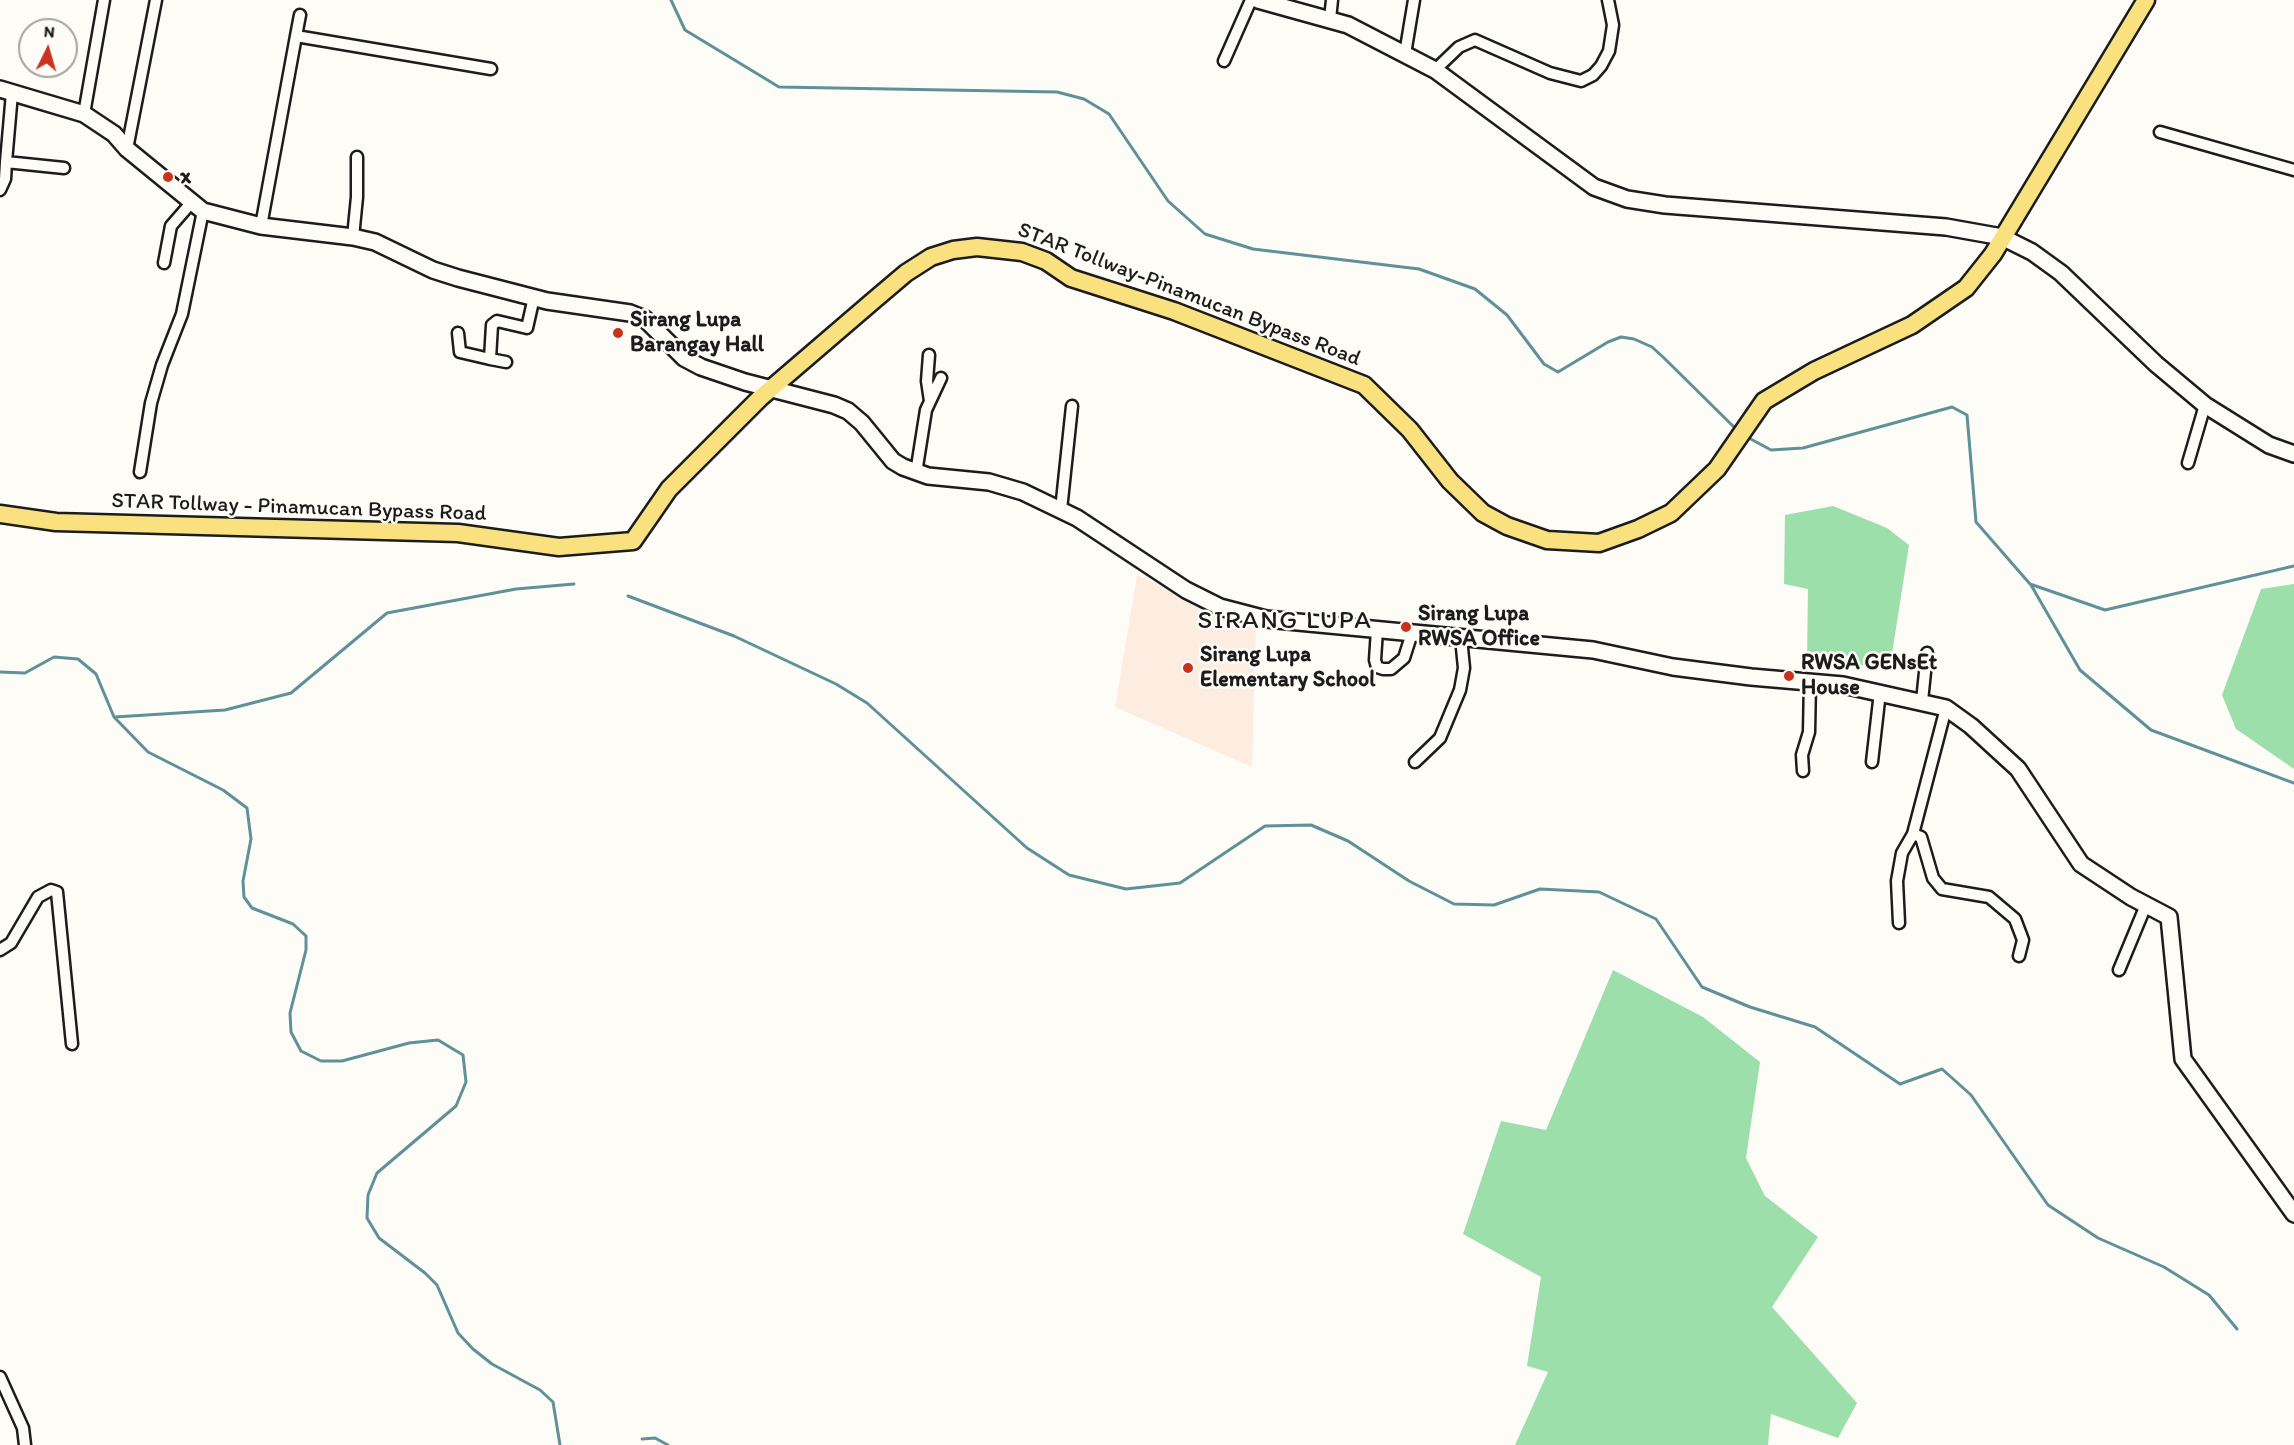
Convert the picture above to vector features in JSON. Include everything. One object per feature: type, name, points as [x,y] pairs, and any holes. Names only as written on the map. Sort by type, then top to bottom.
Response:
[{"type":"main road","name":"STAR Tollway-Pinamucan Bypass Road","points":[[633,541],[669,489],[772,388],[906,273],[932,257],[953,250],[999,248],[1022,252],[1046,261],[1071,278],[1174,311],[1364,385],[1410,430],[1450,481],[1484,513],[1507,526],[1547,540],[1599,543],[1638,530],[1671,513],[1717,469],[1764,401],[1791,382],[1912,325],[1949,301],[1981,272],[2146,0]]},
{"type":"main road","name":"STAR Tollway - Pinamucan Bypass Road","points":[[0,514],[56,522],[458,533],[559,547],[633,541]]},
{"type":"street","points":[[84,114],[104,0]]},
{"type":"street","points":[[127,149],[156,0]]},
{"type":"street","points":[[1224,61],[1251,0]]},
{"type":"street","points":[[1258,0],[1348,25],[1435,70],[1594,188],[1627,200],[1924,225],[2002,237],[2032,252],[2061,273],[2156,364],[2205,405],[2269,445],[2294,454]]},
{"type":"street","points":[[1330,19],[1332,0]]},
{"type":"street","points":[[1405,54],[1414,0]]},
{"type":"street","points":[[1435,70],[1458,47],[1475,40],[1550,73],[1581,81],[1593,75],[1609,51],[1613,25],[1608,0]]},
{"type":"street","points":[[261,226],[300,15]]},
{"type":"street","points":[[296,36],[491,69]]},
{"type":"street","points":[[0,189],[5,179],[6,91],[84,114],[114,134],[127,149],[197,207],[261,226],[353,237],[375,242],[433,270],[534,297],[630,313],[645,319],[684,358],[712,370],[848,411],[862,423],[893,461],[916,473],[1006,486],[1061,510],[1077,518],[1186,590],[1220,607],[1266,619],[1593,650],[1673,667],[1880,692],[1946,708],[1971,726],[2018,769],[2081,864],[2169,917],[2183,1059],[2294,1214]]},
{"type":"street","points":[[2160,132],[2294,170]]},
{"type":"street","points":[[353,237],[357,197],[357,157]]},
{"type":"street","points":[[6,162],[64,168]]},
{"type":"street","points":[[164,263],[171,226],[197,207]]},
{"type":"street","points":[[140,472],[151,403],[162,365],[182,314],[197,207]]},
{"type":"street","points":[[490,359],[491,332],[494,322],[527,328],[534,297]]},
{"type":"street","points":[[458,333],[460,352],[506,362]]},
{"type":"street","points":[[929,355],[927,381],[930,401]]},
{"type":"street","points":[[916,473],[930,401],[941,378]]},
{"type":"street","points":[[2188,464],[2205,405]]},
{"type":"street","points":[[1061,510],[1072,406]]},
{"type":"street","points":[[1377,630],[1375,660],[1377,667],[1383,669],[1390,669],[1404,658],[1412,633]]},
{"type":"street","points":[[1415,762],[1440,738],[1460,690],[1464,668],[1461,638]]},
{"type":"street","points":[[1922,701],[1927,653]]},
{"type":"street","points":[[1803,771],[1803,748],[1809,732],[1810,682]]},
{"type":"street","points":[[1872,762],[1880,692]]},
{"type":"street","points":[[1899,923],[1899,866],[1902,853],[1913,834],[1946,708]]},
{"type":"street","points":[[1913,834],[1921,837],[1933,878],[1942,889],[1989,897],[2016,919],[2023,940],[2019,956]]},
{"type":"street","points":[[0,950],[11,943],[38,897],[51,890],[57,892],[72,1044]]},
{"type":"street","points":[[2119,970],[2146,905]]},
{"type":"street","points":[[0,1377],[23,1428],[25,1445]]},
{"type":"shaded area","name":"Sirang Lupa Elementary School","points":[[1137,575],[1256,628],[1252,767],[1115,707]]},
{"type":"green space","points":[[1833,506],[1887,528],[1909,545],[1890,667],[1807,662],[1808,589],[1784,584],[1785,515]]},
{"type":"green space","points":[[2294,584],[2294,769],[2236,729],[2222,695],[2261,589]]},
{"type":"green space","points":[[1613,970],[1703,1017],[1760,1062],[1746,1158],[1765,1196],[1818,1237],[1772,1307],[1857,1403],[1838,1438],[1771,1414],[1768,1445],[1515,1445],[1548,1372],[1527,1366],[1541,1277],[1463,1234],[1501,1121],[1546,1130]]},
{"type":"waterway","points":[[671,0],[685,30],[779,87],[1057,92],[1084,99],[1109,114],[1168,201],[1205,234],[1253,249],[1419,269],[1475,289],[1507,315],[1544,364],[1558,372],[1608,342],[1621,337],[1634,339],[1652,347],[1737,430]]},
{"type":"waterway","points":[[1747,437],[1771,450],[1803,448],[1952,407],[1967,415],[1976,522],[2030,584],[2105,610],[2294,566]]},
{"type":"waterway","points":[[115,717],[225,710],[291,693],[387,613],[516,589],[574,584]]},
{"type":"waterway","points":[[2031,585],[2080,670],[2151,730],[2294,783]]},
{"type":"waterway","points":[[628,596],[734,636],[836,684],[867,703],[1027,848],[1069,875],[1126,889],[1180,883],[1265,826],[1311,825],[1348,841],[1409,881],[1454,904],[1494,905],[1540,889],[1599,892],[1656,919],[1702,987],[1750,1007],[1815,1027],[1900,1084],[1942,1069],[1971,1095],[2048,1205],[2098,1238],[2164,1267],[2209,1295],[2237,1329]]},
{"type":"waterway","points":[[0,672],[25,673],[54,657],[78,659],[96,674],[114,717],[148,752],[223,790],[247,808],[251,839],[243,881],[244,897],[252,908],[293,924],[306,936],[306,950],[290,1013],[291,1032],[301,1051],[321,1061],[342,1061],[409,1043],[438,1040],[463,1055],[466,1082],[456,1106],[377,1173],[368,1195],[367,1218],[379,1238],[437,1285],[458,1333],[473,1349],[492,1364],[540,1390],[553,1402],[560,1445]]},
{"type":"waterway","points":[[642,1439],[655,1438],[668,1445]]},
{"type":"place","name":"x","points":[[168,177]]},
{"type":"place","name":"Sirang Lupa Barangay Hall","points":[[618,333]]},
{"type":"place","name":"Sirang Lupa RWSA Office","points":[[1406,627]]},
{"type":"place","name":"Sirang Lupa Elementary School","points":[[1188,668]]},
{"type":"place","name":"RWSA GENsEt House","points":[[1789,676]]},
{"type":"district","name":"SIRANG LUPA","points":[[1285,621]]}]
